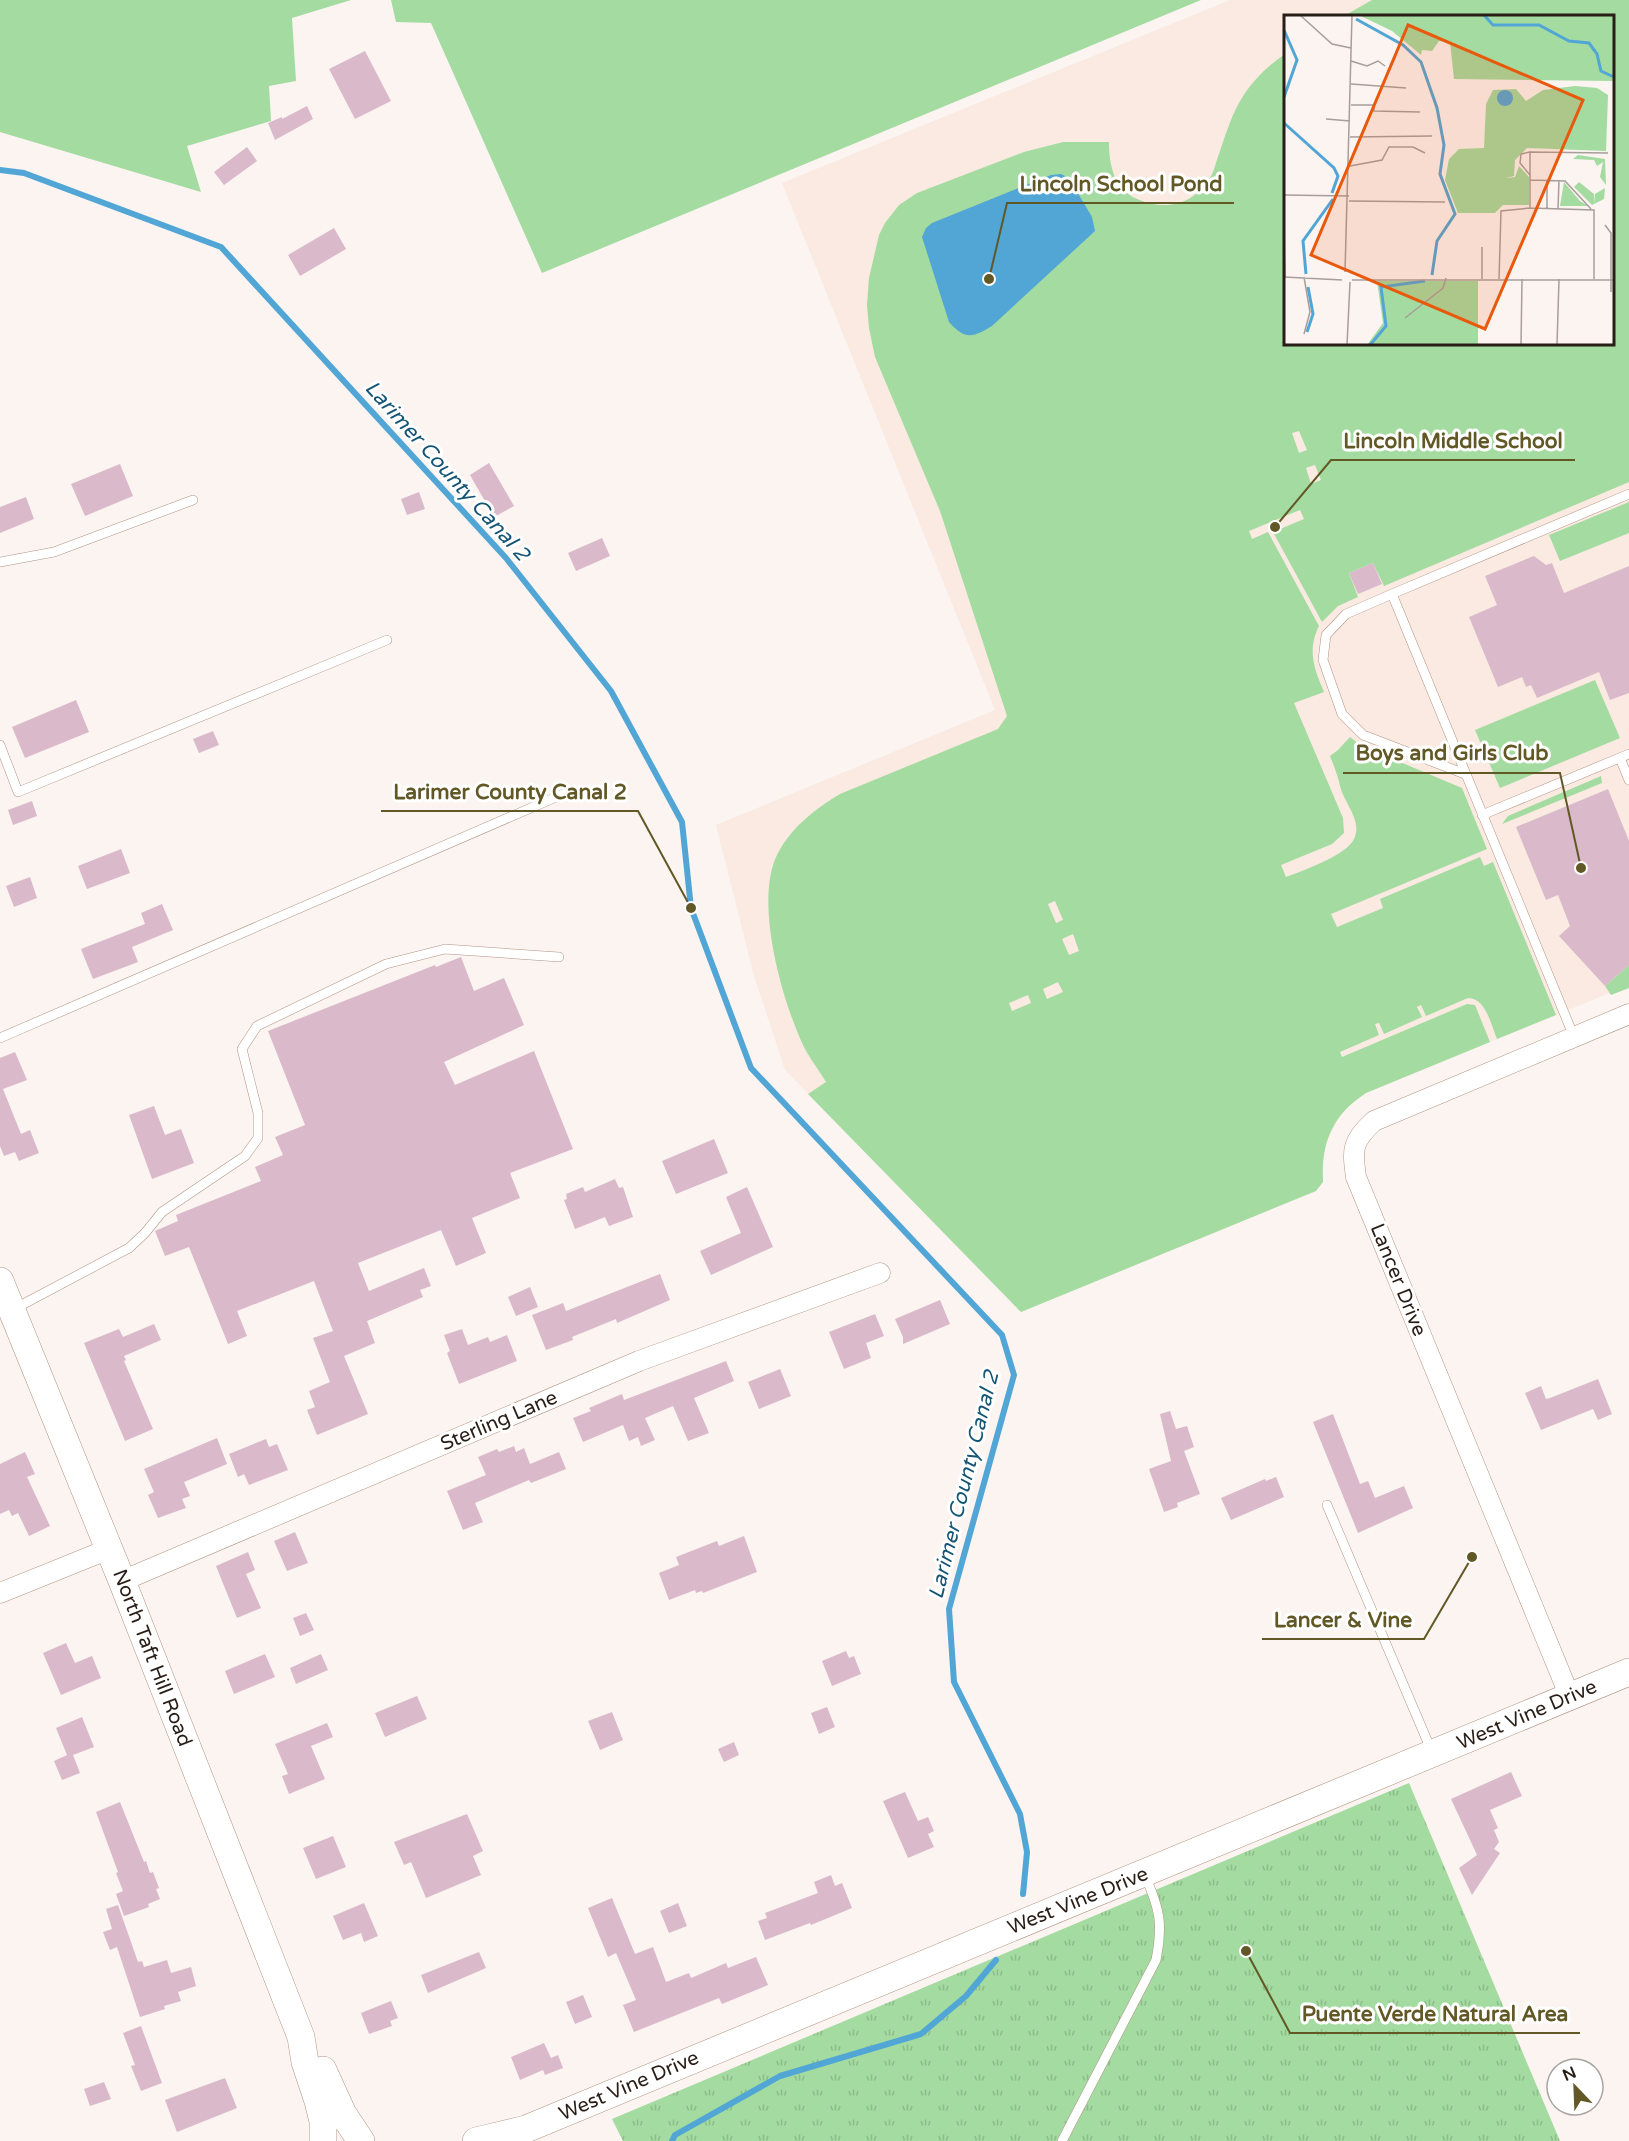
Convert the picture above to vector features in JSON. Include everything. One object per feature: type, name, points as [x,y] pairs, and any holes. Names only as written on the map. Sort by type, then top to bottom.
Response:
[{"type":"street","name":"Lancer Drive","points":[[1570,1697],[1356,1177],[1354,1144],[1360,1133],[1374,1121],[1629,1014]]},
{"type":"street","name":"Sterling Lane","points":[[122,1581],[639,1361],[880,1273]]},
{"type":"street","name":"North Taft Hill Road","points":[[0,1281],[122,1581],[301,2037],[304,2062],[323,2121],[323,2141]]},
{"type":"street","points":[[0,1593],[109,1549]]},
{"type":"street","name":"West Vine Drive","points":[[476,2141],[517,2135],[1629,1672]]},
{"type":"street","name":"North Taft Hill Road","points":[[301,2037],[318,2057],[344,2114],[361,2141]]},
{"type":"lane","points":[[1465,774],[1363,735],[1342,714],[1323,660],[1326,635],[1346,614],[1629,494]]},
{"type":"lane","points":[[0,561],[54,552],[193,500]]},
{"type":"lane","points":[[1392,594],[1574,1037]]},
{"type":"lane","points":[[0,745],[18,792],[387,640]]},
{"type":"lane","points":[[1482,815],[1624,756],[1629,780]]},
{"type":"lane","points":[[0,1038],[563,794]]},
{"type":"lane","points":[[12,1310],[129,1248],[162,1212],[245,1156],[258,1138],[258,1113],[242,1049],[257,1026],[386,964],[445,949],[559,957]]},
{"type":"lane","points":[[1327,1505],[1433,1754]]},
{"type":"lane","points":[[1062,2141],[1156,1960],[1161,1933],[1157,1903],[1144,1874]]},
{"type":"shaded area","points":[[1230,0],[1629,0],[1629,985],[1366,1093],[1355,1100],[1341,1113],[1326,1143],[1322,1161],[1323,1182],[1316,1191],[1021,1312],[785,1070],[754,976],[716,825],[995,710],[782,183]]},
{"type":"green space","points":[[0,0],[351,0],[292,18],[296,81],[269,86],[271,121],[187,146],[201,192],[0,132]]},
{"type":"green space","points":[[391,0],[1201,0],[542,273],[431,23],[396,22]]},
{"type":"green space","points":[[1372,0],[1629,0],[1629,482],[1384,586],[1373,563],[1349,573],[1358,597],[1338,606],[1322,622],[1273,532],[1304,519],[1300,510],[1249,531],[1252,539],[1268,532],[1319,626],[1313,643],[1313,659],[1324,692],[1294,703],[1343,818],[1344,833],[1332,844],[1281,865],[1286,877],[1313,867],[1343,851],[1354,839],[1355,819],[1342,792],[1330,756],[1350,737],[1362,746],[1462,788],[1487,849],[1331,914],[1337,927],[1383,908],[1380,899],[1480,857],[1484,866],[1493,862],[1556,1015],[1497,1039],[1484,1007],[1474,999],[1468,998],[1426,1016],[1421,1005],[1417,1007],[1422,1017],[1384,1034],[1379,1023],[1375,1024],[1379,1035],[1340,1052],[1342,1057],[1467,1004],[1475,1005],[1490,1042],[1366,1093],[1354,1102],[1331,1131],[1324,1155],[1323,1182],[1316,1191],[1021,1312],[808,1094],[826,1082],[804,1047],[787,1004],[773,950],[769,923],[768,897],[771,873],[778,853],[805,819],[840,794],[998,729],[1007,716],[940,511],[875,357],[867,305],[869,278],[879,235],[899,205],[917,193],[1024,152],[1063,142],[1109,142],[1114,175],[1123,189],[1137,199],[1148,203],[1169,205],[1188,199],[1204,186],[1214,171],[1230,122],[1243,96],[1272,64],[1284,55],[1284,345],[1614,345],[1614,15],[1346,15]],"holes":[[[1299,431],[1307,450],[1299,453],[1292,433]],[[1315,465],[1321,480],[1311,484],[1306,468]],[[1055,901],[1063,920],[1056,923],[1048,904]],[[1073,934],[1079,951],[1069,955],[1062,939]],[[1058,982],[1063,992],[1047,999],[1043,989]],[[1028,995],[1031,1003],[1012,1011],[1009,1003]]]},
{"type":"green space","points":[[1629,502],[1629,533],[1560,561],[1549,535]]},
{"type":"green space","points":[[1595,680],[1620,738],[1500,788],[1475,730]]},
{"type":"green space","points":[[1601,776],[1602,783],[1502,824],[1508,816]]},
{"type":"green space","points":[[1629,965],[1629,988],[1611,995],[1605,986]]},
{"type":"green space","points":[[1409,1783],[1545,2105],[1545,2117],[1550,2117],[1560,2141],[623,2141],[612,2119]]},
{"type":"water","points":[[1061,174],[1069,178],[1092,217],[1095,231],[992,326],[974,335],[960,332],[949,322],[922,237],[926,228],[932,223],[1051,175]]},
{"type":"building","points":[[365,51],[391,101],[355,119],[329,69]]},
{"type":"building","points":[[307,106],[313,119],[275,140],[268,123],[282,117],[282,119]]},
{"type":"building","points":[[247,147],[257,161],[224,185],[214,172]]},
{"type":"building","points":[[334,228],[346,249],[300,276],[288,255]]},
{"type":"building","points":[[489,463],[514,506],[494,517],[470,475]]},
{"type":"building","points":[[120,464],[133,496],[85,516],[71,484]]},
{"type":"building","points":[[419,492],[425,509],[407,515],[401,499]]},
{"type":"building","points":[[26,497],[34,519],[0,533],[0,507]]},
{"type":"building","points":[[602,538],[610,556],[576,571],[568,553]]},
{"type":"building","points":[[1534,556],[1546,565],[1552,563],[1564,593],[1629,566],[1629,693],[1610,700],[1599,672],[1537,698],[1531,685],[1526,687],[1522,677],[1498,687],[1469,617],[1497,605],[1485,576]]},
{"type":"building","points":[[1373,563],[1382,584],[1358,594],[1349,573]]},
{"type":"building","points":[[76,700],[89,732],[25,758],[12,727]]},
{"type":"building","points":[[213,731],[219,745],[199,753],[193,739]]},
{"type":"building","points":[[1608,789],[1629,841],[1629,965],[1605,986],[1559,936],[1570,926],[1558,895],[1546,900],[1516,827]]},
{"type":"building","points":[[32,801],[37,816],[13,825],[8,810]]},
{"type":"building","points":[[121,849],[130,873],[87,889],[78,866]]},
{"type":"building","points":[[30,877],[37,898],[14,907],[6,886]]},
{"type":"building","points":[[162,904],[173,930],[132,947],[138,962],[93,979],[81,949],[145,924],[141,913]]},
{"type":"building","points":[[461,957],[474,991],[504,978],[524,1025],[444,1062],[455,1085],[534,1051],[573,1149],[510,1173],[520,1198],[472,1218],[486,1253],[456,1266],[441,1230],[358,1263],[369,1291],[424,1268],[431,1286],[420,1290],[423,1297],[367,1321],[375,1343],[344,1356],[368,1414],[317,1435],[307,1410],[315,1407],[309,1391],[330,1382],[313,1338],[333,1331],[314,1281],[237,1311],[247,1336],[228,1344],[189,1247],[165,1256],[155,1231],[178,1221],[176,1215],[261,1181],[255,1167],[283,1155],[275,1137],[305,1125],[268,1031],[435,965],[436,967]]},
{"type":"building","points":[[15,1052],[27,1080],[3,1089],[21,1134],[30,1130],[39,1153],[19,1161],[15,1152],[4,1156],[0,1146],[0,1058]]},
{"type":"building","points":[[154,1106],[165,1135],[181,1129],[194,1163],[152,1179],[129,1115]]},
{"type":"building","points":[[714,1139],[728,1173],[676,1194],[662,1161]]},
{"type":"building","points":[[615,1179],[619,1188],[623,1187],[633,1217],[609,1226],[605,1217],[575,1229],[564,1200],[567,1199],[566,1194],[583,1187],[585,1192]]},
{"type":"building","points":[[747,1187],[773,1247],[711,1275],[700,1251],[741,1233],[726,1197]]},
{"type":"building","points":[[660,1274],[670,1300],[617,1323],[616,1319],[546,1350],[532,1315],[563,1303],[566,1311]]},
{"type":"building","points":[[530,1287],[538,1307],[516,1316],[508,1297]]},
{"type":"building","points":[[940,1300],[950,1324],[903,1344],[903,1337],[895,1319]]},
{"type":"building","points":[[875,1314],[884,1336],[866,1343],[871,1358],[844,1369],[829,1332]]},
{"type":"building","points":[[154,1324],[161,1340],[124,1356],[126,1360],[124,1361],[153,1429],[125,1441],[84,1343],[119,1329],[123,1337]]},
{"type":"building","points":[[462,1329],[468,1345],[488,1337],[490,1342],[507,1335],[517,1361],[459,1384],[447,1353],[450,1351],[444,1335]]},
{"type":"building","points":[[726,1361],[734,1381],[694,1398],[709,1433],[688,1441],[673,1406],[645,1418],[655,1440],[641,1446],[638,1437],[629,1441],[623,1425],[583,1442],[573,1418],[591,1411],[589,1408],[622,1394],[624,1400]]},
{"type":"building","points":[[780,1369],[791,1396],[759,1409],[748,1382]]},
{"type":"building","points":[[1598,1379],[1612,1414],[1598,1420],[1593,1409],[1541,1430],[1525,1393],[1541,1386],[1546,1399]]},
{"type":"building","points":[[1170,1411],[1176,1429],[1187,1426],[1194,1447],[1184,1451],[1200,1494],[1177,1503],[1178,1507],[1164,1512],[1149,1469],[1171,1461],[1160,1414]]},
{"type":"building","points":[[1333,1414],[1360,1484],[1368,1481],[1375,1498],[1404,1486],[1413,1508],[1358,1533],[1313,1422]]},
{"type":"building","points":[[217,1438],[227,1464],[184,1482],[190,1496],[182,1499],[186,1508],[158,1518],[148,1495],[154,1492],[144,1469]]},
{"type":"building","points":[[266,1439],[269,1447],[277,1444],[288,1470],[249,1485],[244,1474],[238,1477],[229,1454]]},
{"type":"building","points":[[514,1446],[516,1452],[524,1448],[530,1464],[559,1452],[566,1469],[531,1483],[529,1480],[475,1503],[483,1522],[463,1530],[447,1491],[486,1475],[478,1457],[497,1449],[499,1452]]},
{"type":"building","points":[[25,1452],[35,1474],[27,1477],[50,1526],[29,1536],[18,1513],[12,1516],[9,1510],[0,1514],[0,1464]]},
{"type":"building","points":[[1276,1477],[1284,1497],[1231,1520],[1221,1498],[1265,1479],[1266,1481]]},
{"type":"building","points":[[295,1532],[308,1563],[287,1571],[274,1541]]},
{"type":"building","points":[[744,1536],[757,1572],[703,1593],[702,1591],[696,1593],[695,1590],[669,1600],[659,1573],[679,1565],[676,1557],[717,1541],[719,1546]]},
{"type":"building","points":[[248,1552],[255,1570],[246,1574],[261,1608],[237,1618],[216,1566]]},
{"type":"building","points":[[306,1613],[314,1630],[300,1636],[293,1618]]},
{"type":"building","points":[[66,1643],[75,1663],[92,1656],[101,1678],[61,1695],[43,1653]]},
{"type":"building","points":[[846,1651],[849,1658],[854,1656],[861,1674],[832,1686],[822,1661]]},
{"type":"building","points":[[265,1654],[275,1677],[234,1694],[225,1671]]},
{"type":"building","points":[[321,1654],[328,1670],[296,1684],[290,1668]]},
{"type":"building","points":[[417,1696],[427,1719],[385,1737],[375,1713]]},
{"type":"building","points":[[827,1707],[835,1727],[819,1734],[811,1713]]},
{"type":"building","points":[[612,1712],[623,1740],[600,1750],[588,1721]]},
{"type":"building","points":[[82,1717],[94,1747],[73,1755],[80,1773],[62,1780],[54,1761],[67,1755],[56,1728]]},
{"type":"building","points":[[327,1723],[333,1737],[311,1746],[325,1779],[289,1794],[282,1776],[288,1774],[275,1744]]},
{"type":"building","points":[[734,1742],[739,1755],[724,1762],[718,1749]]},
{"type":"building","points":[[1511,1772],[1522,1796],[1490,1810],[1498,1828],[1494,1830],[1499,1842],[1494,1849],[1500,1853],[1472,1895],[1459,1868],[1477,1855],[1451,1799]]},
{"type":"building","points":[[905,1792],[918,1821],[928,1817],[934,1831],[928,1834],[934,1847],[908,1858],[883,1801]]},
{"type":"building","points":[[120,1802],[144,1862],[146,1861],[150,1873],[153,1872],[160,1899],[148,1904],[149,1907],[124,1916],[116,1894],[123,1891],[116,1873],[118,1872],[96,1812]]},
{"type":"building","points":[[467,1814],[483,1851],[473,1856],[481,1875],[426,1898],[411,1862],[404,1865],[394,1842]]},
{"type":"building","points":[[333,1836],[346,1867],[316,1879],[303,1848]]},
{"type":"building","points":[[831,1875],[835,1886],[842,1883],[852,1908],[811,1925],[810,1923],[765,1940],[758,1921],[767,1918],[765,1913],[818,1893],[814,1882]]},
{"type":"building","points":[[612,1898],[635,1954],[653,1947],[666,1982],[689,1973],[691,1978],[726,1963],[728,1968],[756,1957],[768,1985],[722,2004],[719,1998],[634,2032],[623,2005],[636,2000],[616,1953],[608,1957],[588,1908]]},
{"type":"building","points":[[364,1903],[378,1936],[364,1942],[361,1933],[343,1940],[333,1916]]},
{"type":"building","points":[[678,1903],[687,1926],[669,1933],[660,1911]]},
{"type":"building","points":[[118,1905],[138,1962],[142,1961],[144,1967],[167,1960],[171,1973],[191,1967],[196,1986],[178,1992],[181,2001],[140,2017],[117,1947],[110,1950],[103,1932],[112,1929],[106,1909]]},
{"type":"building","points":[[479,1952],[486,1968],[428,1993],[421,1975]]},
{"type":"building","points":[[583,1995],[592,2017],[575,2024],[566,2002]]},
{"type":"building","points":[[391,2001],[398,2018],[390,2021],[392,2026],[369,2034],[361,2013]]},
{"type":"building","points":[[141,2026],[162,2083],[141,2091],[131,2066],[135,2065],[123,2033]]},
{"type":"building","points":[[544,2043],[551,2058],[558,2055],[563,2068],[545,2075],[543,2070],[520,2080],[511,2057]]},
{"type":"building","points":[[225,2078],[237,2108],[177,2132],[165,2100]]},
{"type":"building","points":[[104,2082],[111,2099],[90,2106],[84,2089]]},
{"type":"waterway","name":"Larimer County Canal 2","points":[[0,170],[24,173],[221,247],[506,558],[611,691],[682,822],[691,908],[751,1068],[1002,1335],[1014,1375],[949,1609],[954,1682],[1020,1814],[1027,1852],[1023,1894]]},
{"type":"waterway","name":"Larimer County Canal 2","points":[[672,2141],[675,2135],[780,2076],[921,2034],[966,1996],[996,1960]]},
{"type":"place","name":"Lincoln School Pond","points":[[989,279]]},
{"type":"place","name":"Lincoln Middle School","points":[[1275,527]]},
{"type":"place","name":"Boys and Girls Club","points":[[1581,868]]},
{"type":"place","name":"Larimer County Canal 2","points":[[691,908]]},
{"type":"place","name":"Lancer & Vine","points":[[1472,1557]]},
{"type":"place","name":"Puente Verde Natural Area","points":[[1246,1951]]}]
